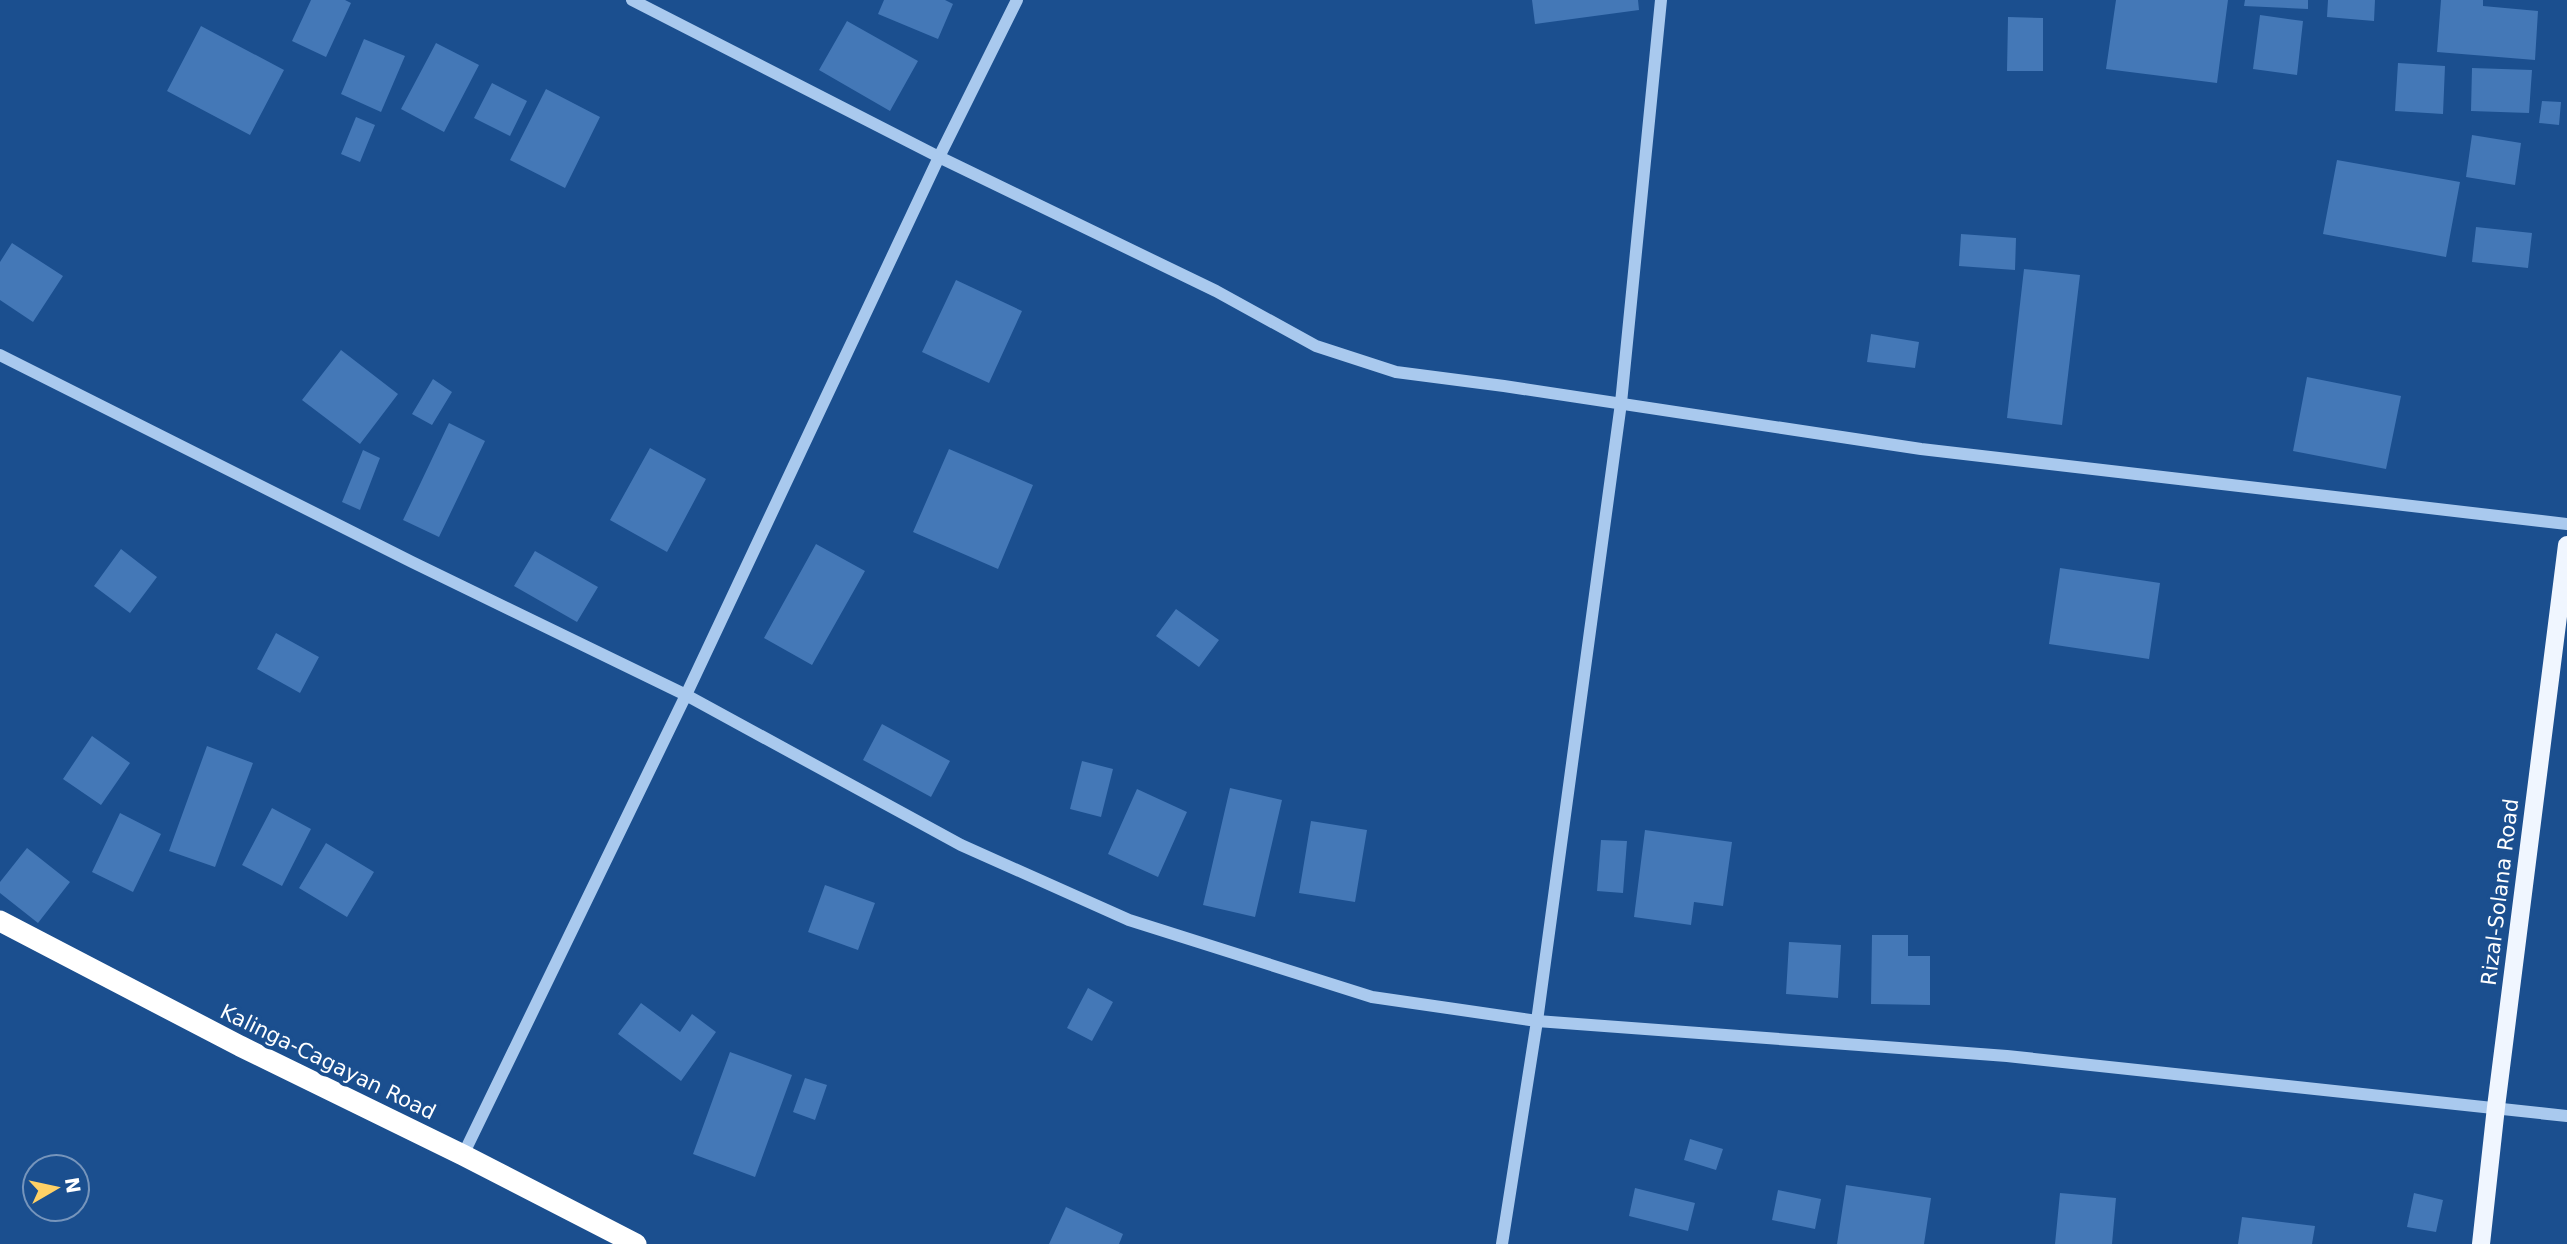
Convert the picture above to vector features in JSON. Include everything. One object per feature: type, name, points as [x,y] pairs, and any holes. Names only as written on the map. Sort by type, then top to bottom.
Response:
[{"type":"highway","name":"Kalinga-Cagayan Road","points":[[0,921],[240,1046],[463,1155],[636,1244]]},
{"type":"main road","name":"Rizal-Solana Road","points":[[2481,1244],[2567,545]]},
{"type":"street","points":[[632,0],[939,157],[1216,291],[1316,346],[1396,372],[1922,449],[2567,524]]},
{"type":"street","points":[[463,1155],[685,695],[939,157],[1017,0]]},
{"type":"street","points":[[1502,1244],[1536,1021],[1621,403],[1661,0]]},
{"type":"street","points":[[0,355],[412,562],[685,695],[961,845],[1129,920],[1372,997],[1536,1021],[2007,1056],[2567,1116]]},
{"type":"building","points":[[311,0],[345,0],[351,3],[326,57],[292,41]]},
{"type":"building","points":[[884,0],[945,0],[953,4],[938,39],[878,14]]},
{"type":"building","points":[[1532,0],[1638,0],[1639,10],[1535,24]]},
{"type":"building","points":[[2116,0],[2228,0],[2217,83],[2106,69]]},
{"type":"building","points":[[2245,0],[2308,0],[2308,9],[2244,6]]},
{"type":"building","points":[[2328,0],[2375,0],[2374,21],[2327,17]]},
{"type":"building","points":[[2441,0],[2483,0],[2483,6],[2538,11],[2535,60],[2437,52]]},
{"type":"building","points":[[2260,15],[2303,21],[2297,75],[2253,69]]},
{"type":"building","points":[[2008,17],[2043,18],[2043,71],[2007,71]]},
{"type":"building","points":[[847,21],[918,61],[890,111],[819,70]]},
{"type":"building","points":[[201,26],[284,70],[250,135],[167,91]]},
{"type":"building","points":[[364,39],[405,56],[381,112],[341,94]]},
{"type":"building","points":[[436,43],[479,65],[444,132],[401,109]]},
{"type":"building","points":[[2398,63],[2445,66],[2443,114],[2395,111]]},
{"type":"building","points":[[2472,68],[2532,70],[2529,113],[2471,111]]},
{"type":"building","points":[[492,83],[527,101],[510,136],[474,118]]},
{"type":"building","points":[[546,89],[600,117],[565,188],[510,160]]},
{"type":"building","points":[[2542,101],[2561,102],[2559,125],[2539,123]]},
{"type":"building","points":[[356,117],[375,125],[360,162],[341,154]]},
{"type":"building","points":[[2472,135],[2521,143],[2515,185],[2466,177]]},
{"type":"building","points":[[2337,160],[2460,182],[2446,257],[2323,234]]},
{"type":"building","points":[[2476,227],[2532,233],[2528,268],[2472,262]]},
{"type":"building","points":[[1961,234],[2016,238],[2015,270],[1959,266]]},
{"type":"building","points":[[12,243],[63,276],[33,322],[0,300],[0,262]]},
{"type":"building","points":[[2024,269],[2080,275],[2062,425],[2007,418]]},
{"type":"building","points":[[956,280],[1022,311],[989,383],[922,352]]},
{"type":"building","points":[[1871,334],[1919,342],[1915,368],[1867,362]]},
{"type":"building","points":[[341,350],[398,394],[360,444],[302,400]]},
{"type":"building","points":[[2307,377],[2401,396],[2386,469],[2293,451]]},
{"type":"building","points":[[433,379],[452,392],[432,425],[412,414]]},
{"type":"building","points":[[449,423],[485,441],[439,537],[403,520]]},
{"type":"building","points":[[650,448],[706,479],[667,552],[610,520]]},
{"type":"building","points":[[949,449],[1033,485],[998,569],[913,532]]},
{"type":"building","points":[[363,450],[380,458],[360,510],[342,502]]},
{"type":"building","points":[[816,544],[865,571],[812,665],[764,638]]},
{"type":"building","points":[[121,549],[157,577],[130,613],[94,586]]},
{"type":"building","points":[[535,551],[598,587],[577,622],[514,586]]},
{"type":"building","points":[[2060,568],[2160,583],[2149,659],[2049,644]]},
{"type":"building","points":[[1176,609],[1219,640],[1199,667],[1156,636]]},
{"type":"building","points":[[276,633],[319,657],[300,693],[257,669]]},
{"type":"building","points":[[882,724],[950,761],[931,797],[863,760]]},
{"type":"building","points":[[92,736],[130,763],[101,805],[63,779]]},
{"type":"building","points":[[207,746],[253,763],[215,867],[169,851]]},
{"type":"building","points":[[1082,761],[1113,769],[1101,817],[1070,809]]},
{"type":"building","points":[[1230,788],[1282,800],[1255,917],[1203,905]]},
{"type":"building","points":[[1137,789],[1187,812],[1158,877],[1108,854]]},
{"type":"building","points":[[272,808],[311,829],[282,886],[242,865]]},
{"type":"building","points":[[120,813],[161,834],[133,892],[92,872]]},
{"type":"building","points":[[1311,821],[1367,830],[1355,902],[1299,893]]},
{"type":"building","points":[[1645,830],[1732,842],[1723,906],[1694,902],[1691,925],[1634,917]]},
{"type":"building","points":[[1601,840],[1627,841],[1623,893],[1597,891]]},
{"type":"building","points":[[326,843],[374,872],[347,917],[299,888]]},
{"type":"building","points":[[27,848],[70,882],[38,923],[0,893],[0,882]]},
{"type":"building","points":[[825,885],[875,903],[858,950],[808,932]]},
{"type":"building","points":[[1872,935],[1908,935],[1908,956],[1930,956],[1930,1005],[1871,1004]]},
{"type":"building","points":[[1789,942],[1841,945],[1838,998],[1786,994]]},
{"type":"building","points":[[1088,988],[1113,1002],[1092,1041],[1067,1028]]},
{"type":"building","points":[[641,1003],[680,1032],[692,1014],[716,1032],[681,1081],[618,1034]]},
{"type":"building","points":[[730,1052],[792,1075],[755,1177],[693,1154]]},
{"type":"building","points":[[805,1078],[827,1085],[815,1120],[793,1112]]},
{"type":"building","points":[[1690,1139],[1723,1149],[1716,1170],[1684,1160]]},
{"type":"building","points":[[1846,1185],[1931,1198],[1924,1244],[1837,1244]]},
{"type":"building","points":[[1635,1188],[1695,1203],[1688,1231],[1629,1216]]},
{"type":"building","points":[[1778,1190],[1821,1199],[1815,1229],[1772,1220]]},
{"type":"building","points":[[2060,1193],[2116,1198],[2112,1244],[2055,1244]]},
{"type":"building","points":[[2414,1193],[2443,1200],[2436,1232],[2407,1227]]},
{"type":"building","points":[[1066,1207],[1123,1234],[1119,1244],[1049,1244]]},
{"type":"building","points":[[2242,1217],[2315,1226],[2312,1244],[2238,1244]]}]
